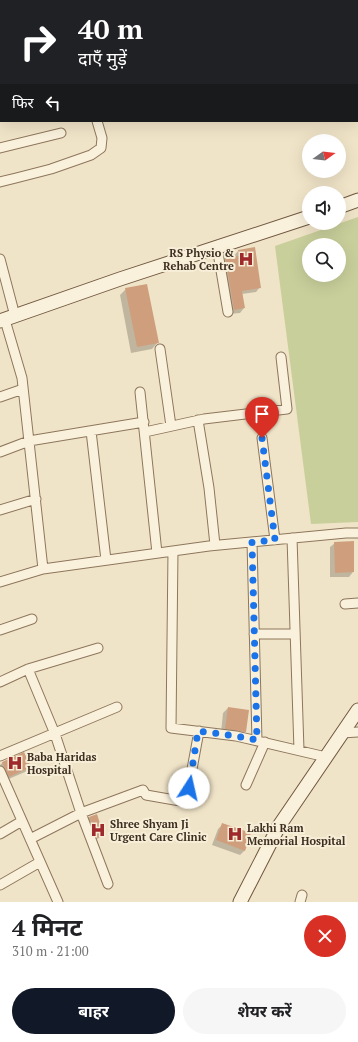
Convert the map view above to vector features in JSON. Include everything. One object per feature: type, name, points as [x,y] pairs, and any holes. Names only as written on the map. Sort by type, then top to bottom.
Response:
[{"type":"street","points":[[0,182],[51,169],[91,155],[101,148],[102,138],[97,122]]},
{"type":"street","points":[[0,148],[61,133]]},
{"type":"street","points":[[346,204],[358,200]]},
{"type":"street","points":[[7,319],[126,277],[302,219]]},
{"type":"street","points":[[217,247],[228,312]]},
{"type":"street","points":[[0,259],[7,319],[24,389],[43,569]]},
{"type":"street","points":[[160,349],[171,426]]},
{"type":"street","points":[[145,432],[198,420],[287,409],[281,357]]},
{"type":"street","points":[[0,397],[24,389]]},
{"type":"street","points":[[140,392],[158,553]]},
{"type":"street","points":[[198,420],[209,488],[215,545]]},
{"type":"street","points":[[0,452],[29,441],[144,422]]},
{"type":"street","points":[[91,431],[106,560]]},
{"type":"street","points":[[262,438],[275,540]]},
{"type":"street","points":[[0,510],[36,499]]},
{"type":"street","points":[[0,582],[43,569],[215,545],[358,533]]},
{"type":"street","points":[[292,538],[299,750]]},
{"type":"street","points":[[246,785],[261,741],[254,634],[252,542]]},
{"type":"street","points":[[173,551],[171,728],[236,736],[326,757]]},
{"type":"street","points":[[345,604],[358,603]]},
{"type":"street","points":[[0,630],[32,619]]},
{"type":"street","points":[[254,634],[295,634]]},
{"type":"street","points":[[0,682],[28,669],[98,648]]},
{"type":"street","points":[[28,669],[54,734],[81,814],[108,884]]},
{"type":"street","points":[[0,756],[116,707]]},
{"type":"street","points":[[240,902],[279,826],[358,710]]},
{"type":"street","points":[[30,839],[81,814],[143,790],[146,795],[186,802],[198,731]]},
{"type":"street","points":[[342,733],[358,732]]},
{"type":"street","points":[[0,772],[40,862],[55,901]]},
{"type":"street","points":[[0,834],[22,821]]},
{"type":"street","points":[[0,885],[40,862]]},
{"type":"green space","points":[[358,217],[358,522],[311,524],[275,246],[321,230],[346,230],[346,221]]},
{"type":"building","points":[[255,247],[261,288],[242,291],[245,308],[234,310],[225,257],[239,256],[238,250]]},
{"type":"building","points":[[147,284],[159,343],[137,347],[125,288]]},
{"type":"building","points":[[354,541],[354,572],[335,573],[334,542]]},
{"type":"building","points":[[228,707],[249,710],[246,732],[225,729]]},
{"type":"building","points":[[24,752],[31,767],[9,777],[2,762]]},
{"type":"building","points":[[97,814],[104,836],[97,838],[89,817]]},
{"type":"building","points":[[222,823],[251,833],[245,851],[216,840]]},
{"type":"place","name":"RS Physio & Rehab Centre","points":[[246,259]]},
{"type":"place","name":"Baba Haridas Hospital","points":[[15,763]]},
{"type":"place","name":"Shree Shyam Ji Urgent Care Clinic","points":[[98,830]]},
{"type":"place","name":"Lakhi Ram Memorial Hospital","points":[[235,834]]},
{"type":"route","points":[[189,788],[198,731],[257,740],[252,542],[275,540],[262,438]]}]
